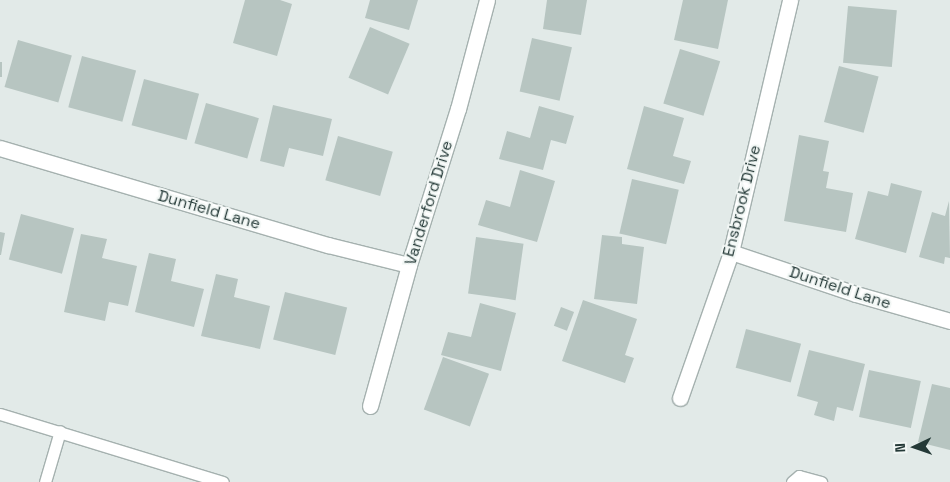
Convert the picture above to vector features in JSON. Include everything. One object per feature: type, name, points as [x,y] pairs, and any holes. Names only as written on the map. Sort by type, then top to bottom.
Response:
[{"type":"street","name":"Vanderford Drive","points":[[370,406],[409,265],[458,109],[487,0]]},
{"type":"street","name":"Ensbrook Drive","points":[[680,398],[731,252],[790,0]]},
{"type":"street","name":"Dunfield Lane","points":[[5,150],[328,245],[409,265]]},
{"type":"street","name":"Dunfield Lane","points":[[731,252],[856,294],[950,321]]},
{"type":"lane","points":[[0,414],[222,482]]},
{"type":"lane","points":[[45,482],[60,431]]},
{"type":"lane","points":[[792,482],[799,476],[821,482]]},
{"type":"building","points":[[245,0],[280,0],[292,4],[277,56],[233,43]]},
{"type":"building","points":[[370,0],[418,0],[409,30],[365,18]]},
{"type":"building","points":[[547,0],[587,0],[581,35],[543,29]]},
{"type":"building","points":[[683,0],[728,0],[718,49],[674,40]]},
{"type":"building","points":[[848,6],[897,10],[892,67],[843,63]]},
{"type":"building","points":[[370,27],[410,44],[388,94],[349,78]]},
{"type":"building","points":[[532,38],[572,47],[560,101],[520,92]]},
{"type":"building","points":[[18,40],[72,55],[58,103],[4,87]]},
{"type":"building","points":[[680,49],[720,61],[703,116],[663,104]]},
{"type":"building","points":[[82,56],[136,70],[122,122],[68,107]]},
{"type":"building","points":[[0,62],[2,62],[2,77],[0,77]]},
{"type":"building","points":[[839,66],[879,77],[864,133],[824,122]]},
{"type":"building","points":[[144,79],[199,94],[187,140],[132,125]]},
{"type":"building","points":[[206,103],[259,118],[247,159],[194,143]]},
{"type":"building","points":[[273,105],[332,119],[323,156],[289,148],[284,167],[260,161]]},
{"type":"building","points":[[539,106],[574,116],[566,144],[551,140],[543,170],[499,159],[507,131],[530,138]]},
{"type":"building","points":[[644,106],[684,118],[673,156],[691,161],[684,184],[627,169]]},
{"type":"building","points":[[799,135],[829,141],[823,171],[829,172],[826,188],[853,193],[846,232],[784,221]]},
{"type":"building","points":[[338,136],[393,152],[380,196],[325,180]]},
{"type":"building","points":[[520,170],[555,181],[537,242],[478,225],[486,200],[510,207]]},
{"type":"building","points":[[632,179],[679,190],[666,244],[619,234]]},
{"type":"building","points":[[891,183],[922,191],[906,253],[855,239],[868,191],[888,196]]},
{"type":"building","points":[[949,201],[950,258],[945,257],[944,264],[919,257],[932,212],[945,216]]},
{"type":"building","points":[[21,214],[74,228],[62,274],[9,259]]},
{"type":"building","points":[[0,232],[5,233],[1,255],[0,255]]},
{"type":"building","points":[[81,234],[107,239],[102,258],[137,266],[128,306],[109,302],[105,321],[64,312]]},
{"type":"building","points":[[602,235],[622,237],[622,244],[644,247],[637,304],[594,299]]},
{"type":"building","points":[[476,237],[524,244],[516,300],[468,293]]},
{"type":"building","points":[[149,253],[176,259],[171,281],[204,289],[194,327],[135,312]]},
{"type":"building","points":[[216,274],[238,279],[234,297],[270,306],[260,349],[201,336]]},
{"type":"building","points":[[285,292],[347,307],[335,355],[273,340]]},
{"type":"building","points":[[583,300],[637,319],[625,355],[634,358],[625,383],[562,361]]},
{"type":"building","points":[[480,303],[516,313],[501,371],[441,355],[448,332],[471,337]]},
{"type":"building","points":[[561,307],[574,312],[567,331],[554,326]]},
{"type":"building","points":[[746,329],[801,344],[791,382],[736,368]]},
{"type":"building","points":[[809,350],[865,364],[853,411],[837,407],[834,421],[814,415],[818,402],[797,396]]},
{"type":"building","points":[[443,357],[489,374],[470,426],[424,410]]},
{"type":"building","points":[[869,370],[921,381],[911,428],[859,417]]},
{"type":"building","points":[[932,384],[950,388],[950,450],[918,442]]}]
